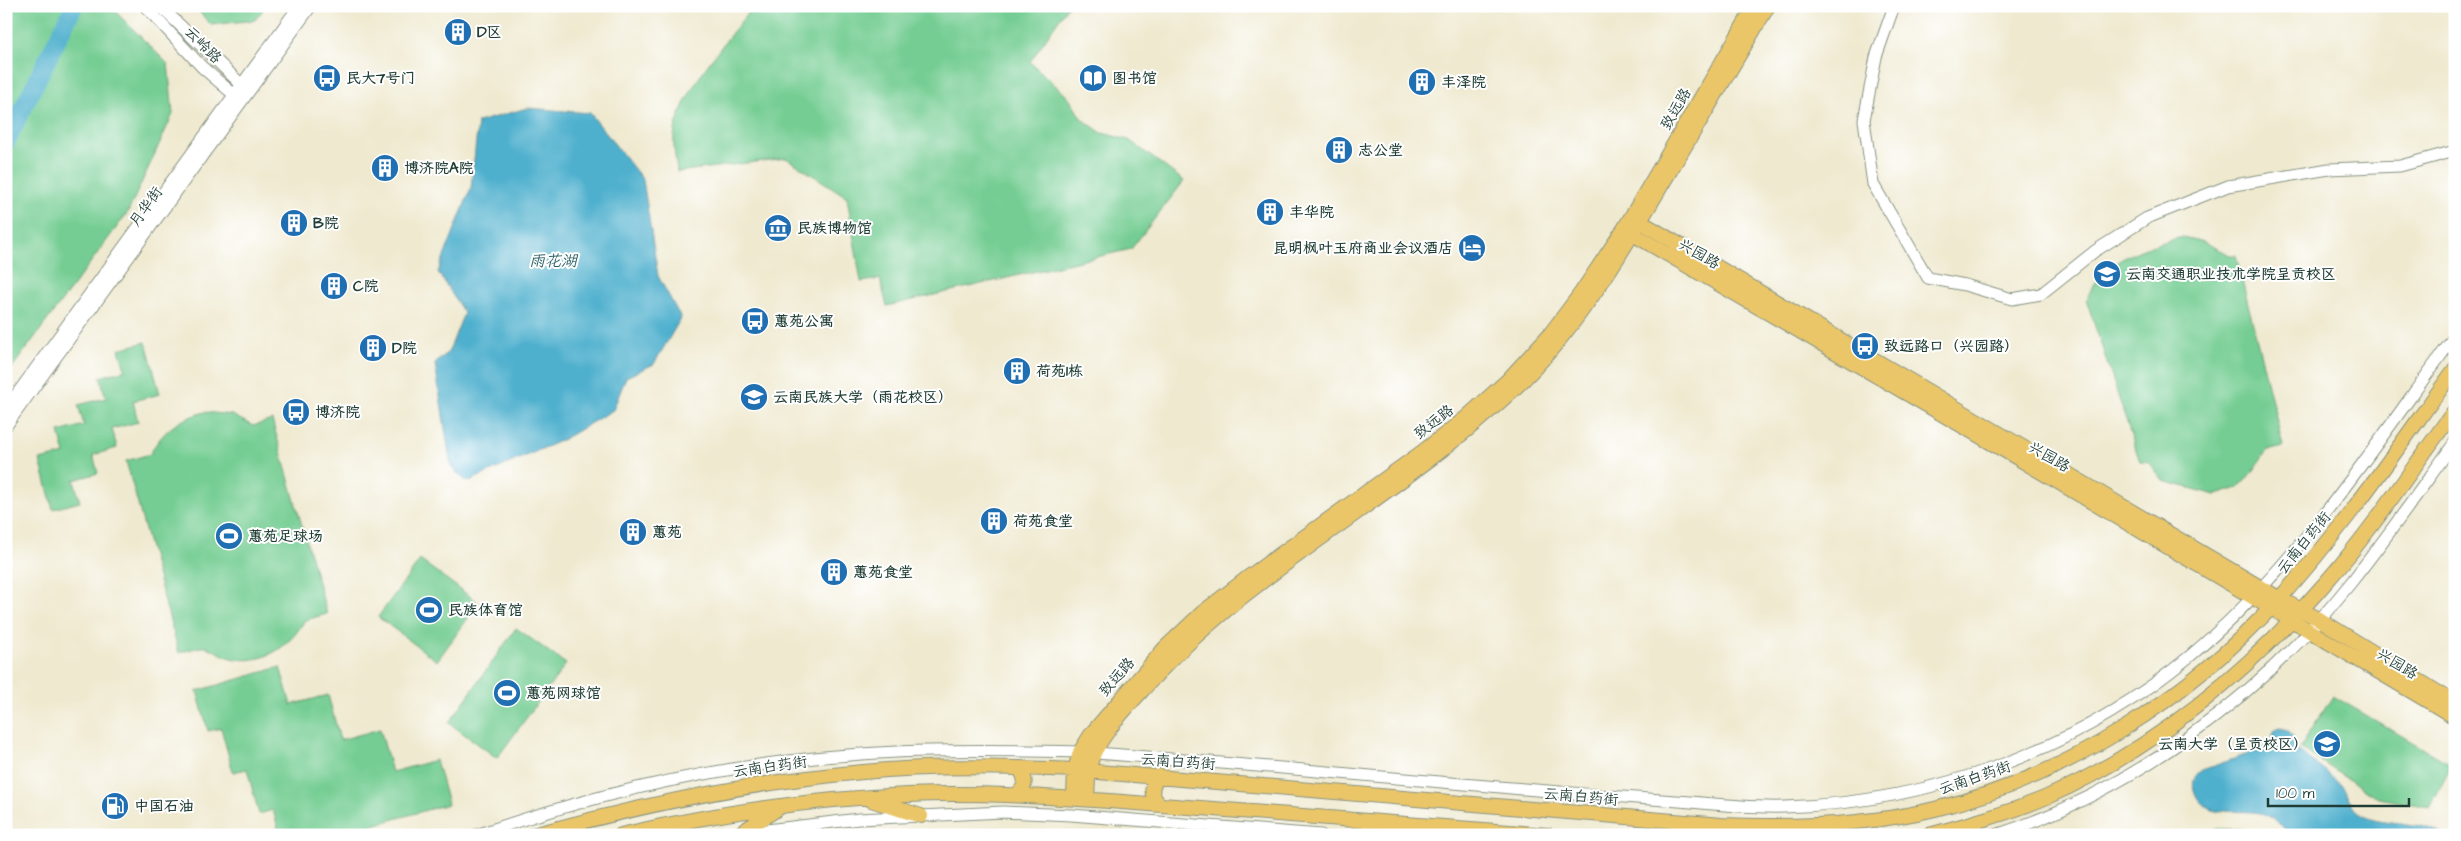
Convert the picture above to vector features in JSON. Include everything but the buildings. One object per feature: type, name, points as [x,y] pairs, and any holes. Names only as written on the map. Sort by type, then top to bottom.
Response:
[{"type":"main road","name":"致远路","points":[[1080,798],[1082,771],[1092,732],[1165,648],[1202,613],[1246,579],[1421,453],[1467,417],[1508,380],[1551,333],[1629,232],[1755,6]]},
{"type":"main road","name":"致远路","points":[[1636,219],[1768,6]]},
{"type":"main road","name":"兴园路","points":[[1636,219],[2296,615],[2309,630],[2455,718]]},
{"type":"main road","name":"兴园路","points":[[1629,232],[2257,592]]},
{"type":"main road","name":"云南白药街","points":[[533,835],[665,802],[787,781],[863,772],[909,769],[1019,768],[1160,776],[1721,825],[1778,828],[1885,818],[1935,809],[1988,794],[2085,751],[2173,695],[2241,638],[2275,603],[2341,525],[2455,369]]},
{"type":"main road","points":[[1929,835],[1980,822],[2038,800],[2103,770],[2156,736],[2210,696],[2256,657],[2329,579],[2455,410]]},
{"type":"main road","name":"兴园路","points":[[2296,615],[2319,619],[2455,703]]},
{"type":"main road","points":[[1016,795],[1022,791],[1026,783],[1024,775],[1019,768]]},
{"type":"main road","points":[[1158,804],[1153,797],[1152,789],[1154,782],[1160,776]]},
{"type":"main road","points":[[621,835],[670,823],[782,805],[910,794],[1080,798],[1548,835]]},
{"type":"main road","points":[[860,797],[922,816]]},
{"type":"main road","points":[[742,832],[782,805]]},
{"type":"street","name":"云岭路","points":[[145,6],[202,67],[238,98]]},
{"type":"street","name":"云岭路","points":[[160,6],[245,88]]},
{"type":"street","name":"月华街","points":[[6,426],[245,88],[299,6]]},
{"type":"street","name":"月华街","points":[[245,88],[311,6]]},
{"type":"street","points":[[1894,6],[1876,57],[1864,120],[1873,184],[1928,278],[2012,298],[2042,294],[2095,251],[2147,218],[2228,186],[2329,169],[2400,166],[2455,151]]},
{"type":"street","name":"月华街","points":[[6,409],[238,98]]},
{"type":"street","points":[[477,835],[579,803],[663,783],[803,760],[861,754],[1003,750],[1087,752],[1726,805],[1782,808],[1839,804],[1895,796],[1961,780],[2014,761],[2065,738],[2153,684],[2204,644],[2257,592],[2326,512],[2455,336]]},
{"type":"street","points":[[1996,835],[2023,826],[2082,799],[2143,766],[2193,732],[2232,702],[2309,630],[2349,585],[2455,442]]},
{"type":"street","points":[[725,835],[859,819],[1003,812],[1071,815],[1321,835]]},
{"type":"green space","points":[[6,6],[110,6],[168,64],[173,114],[128,212],[6,376]]},
{"type":"green space","points":[[194,6],[266,6],[255,20],[211,25]]},
{"type":"green space","points":[[753,6],[1068,6],[1030,62],[1068,97],[1082,119],[1102,133],[1129,140],[1184,181],[1131,249],[887,306],[880,279],[861,282],[847,197],[786,158],[677,172],[674,137],[677,120],[684,103],[705,68]]},
{"type":"green space","points":[[2183,237],[2204,242],[2229,255],[2236,255],[2283,446],[2267,450],[2253,472],[2238,488],[2216,495],[2163,481],[2150,463],[2140,462],[2086,299],[2103,272],[2121,260],[2162,242]]},
{"type":"green space","points":[[146,342],[160,394],[133,401],[138,422],[112,429],[117,448],[93,455],[98,473],[74,480],[80,502],[53,509],[40,460],[65,454],[59,432],[84,425],[78,405],[106,398],[100,377],[125,370],[119,349]]},
{"type":"green space","points":[[205,412],[232,415],[253,426],[272,420],[327,614],[305,620],[284,646],[275,652],[254,659],[231,658],[206,647],[179,653],[126,461],[150,454],[166,432],[187,418]]},
{"type":"green space","name":"民族体育馆","points":[[420,560],[479,603],[437,661],[378,617]]},
{"type":"green space","name":"蕙苑网球馆","points":[[516,628],[566,664],[497,758],[449,723]]},
{"type":"green space","points":[[280,667],[291,705],[328,695],[340,740],[380,729],[392,772],[436,760],[448,804],[338,835],[280,835],[273,810],[259,814],[247,769],[233,772],[221,728],[208,731],[197,691]]},
{"type":"green space","points":[[2333,696],[2452,765],[2430,807],[2378,798],[2300,748]]},
{"type":"green space","points":[[2215,829],[2246,829],[2260,835],[2193,835]]},
{"type":"water","name":"雨花湖","points":[[527,108],[590,113],[643,180],[658,276],[681,318],[654,364],[626,377],[613,410],[562,440],[467,482],[451,467],[435,364],[449,351],[464,313],[438,272],[471,188],[478,122]]},
{"type":"water","points":[[2280,728],[2288,731],[2294,738],[2297,750],[2334,778],[2358,812],[2382,821],[2423,827],[2444,835],[2300,835],[2291,832],[2264,814],[2214,809],[2206,806],[2199,800],[2193,784],[2196,776],[2202,770],[2260,750],[2272,740],[2274,731]]},
{"type":"waterway","points":[[6,142],[74,6]]},
{"type":"place","name":"D区","points":[[458,32]]},
{"type":"place","name":"民大7号门","points":[[327,78]]},
{"type":"place","name":"图书馆","points":[[1093,78]]},
{"type":"place","name":"丰泽院","points":[[1422,82]]},
{"type":"place","name":"志公堂","points":[[1339,150]]},
{"type":"place","name":"博济院A院","points":[[385,168]]},
{"type":"place","name":"丰华院","points":[[1270,212]]},
{"type":"place","name":"B院","points":[[294,223]]},
{"type":"place","name":"民族博物馆","points":[[778,228]]},
{"type":"place","name":"昆明枫叶玉府商业会议酒店","points":[[1472,248]]},
{"type":"place","name":"云南交通职业技术学院呈贡校区","points":[[2107,274]]},
{"type":"place","name":"C院","points":[[334,286]]},
{"type":"place","name":"蕙苑公寓","points":[[755,321]]},
{"type":"place","name":"致远路口（兴园路）","points":[[1865,346]]},
{"type":"place","name":"D院","points":[[373,348]]},
{"type":"place","name":"荷苑1栋","points":[[1017,371]]},
{"type":"place","name":"云南民族大学（雨花校区）","points":[[754,397]]},
{"type":"place","name":"博济院","points":[[296,412]]},
{"type":"place","name":"荷苑食堂","points":[[994,521]]},
{"type":"place","name":"蕙苑","points":[[633,532]]},
{"type":"place","name":"蕙苑足球场","points":[[229,536]]},
{"type":"place","name":"蕙苑食堂","points":[[834,572]]},
{"type":"place","name":"民族体育馆","points":[[429,610]]},
{"type":"place","name":"蕙苑网球馆","points":[[507,693]]},
{"type":"place","name":"云南大学（呈贡校区）","points":[[2327,744]]},
{"type":"place","name":"中国石油","points":[[115,806]]}]
